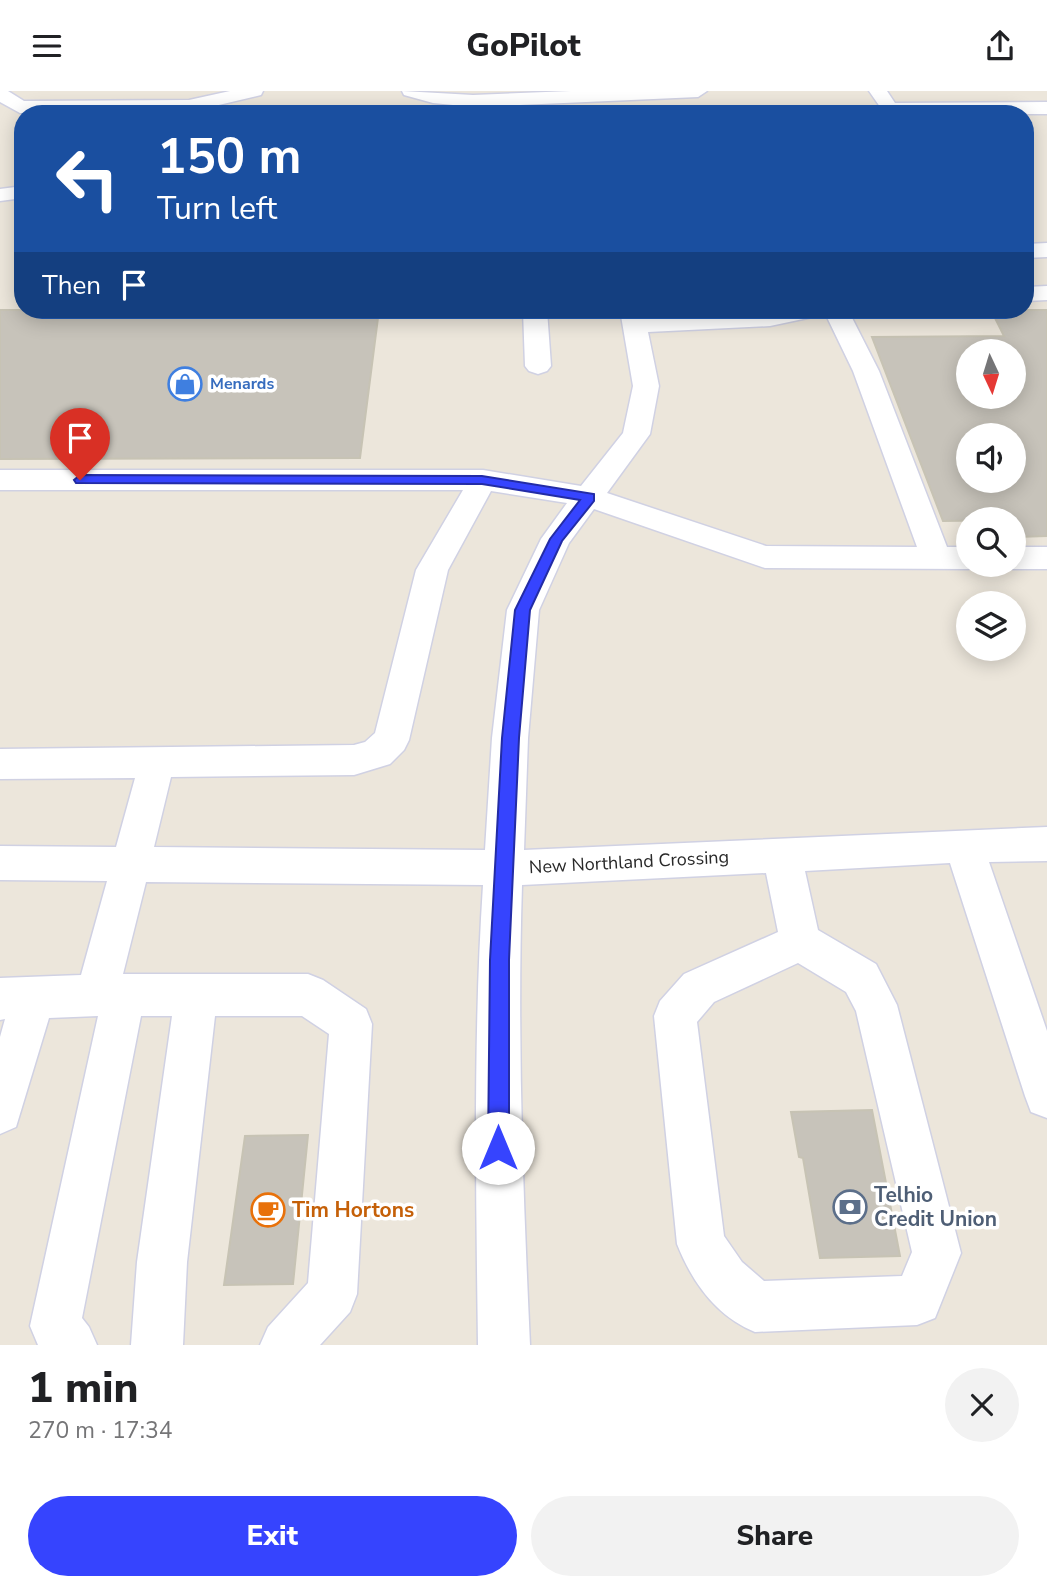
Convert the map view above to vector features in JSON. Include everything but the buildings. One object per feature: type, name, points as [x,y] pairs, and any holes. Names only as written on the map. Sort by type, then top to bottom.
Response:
[{"type":"street","points":[[82,91],[102,105]]},
{"type":"street","points":[[196,91],[214,100]]},
{"type":"street","points":[[192,105],[254,91]]},
{"type":"street","points":[[411,91],[433,97],[473,101],[603,104],[697,92]]},
{"type":"street","points":[[0,94],[17,105]]},
{"type":"street","points":[[535,319],[538,366]]},
{"type":"street","points":[[504,1345],[498,1135],[499,960],[510,738],[523,610],[556,539],[635,434],[646,386],[633,319]]},
{"type":"street","points":[[840,319],[866,371],[936,558]]},
{"type":"street","points":[[0,480],[483,480],[589,497],[765,557],[956,558]]},
{"type":"street","points":[[0,764],[354,759],[377,753],[391,740],[432,570],[483,480]]},
{"type":"street","points":[[1026,558],[1047,558]]},
{"type":"street","points":[[71,1345],[55,1326],[129,865],[157,762]]},
{"type":"street","name":"New Northland Crossing","points":[[0,863],[505,868],[1047,844]]},
{"type":"street","points":[[964,846],[1047,1096]]},
{"type":"street","points":[[782,854],[800,941],[861,978],[876,1005],[937,1253],[917,1300],[755,1307],[724,1280],[701,1244],[675,1016],[699,988],[800,941]]},
{"type":"street","points":[[157,1345],[162,1262],[197,995]]},
{"type":"street","points":[[0,1111],[17,998],[308,995],[351,1024],[332,1294],[286,1345]]},
{"type":"place","name":"Menards","points":[[185,384]]},
{"type":"place","name":"Telhio Credit Union","points":[[850,1207]]},
{"type":"place","name":"Tim Hortons","points":[[268,1210]]},
{"type":"route","points":[[80,480],[482,480],[589,497],[556,539],[523,610],[510,738],[499,960],[498,1148]]}]
